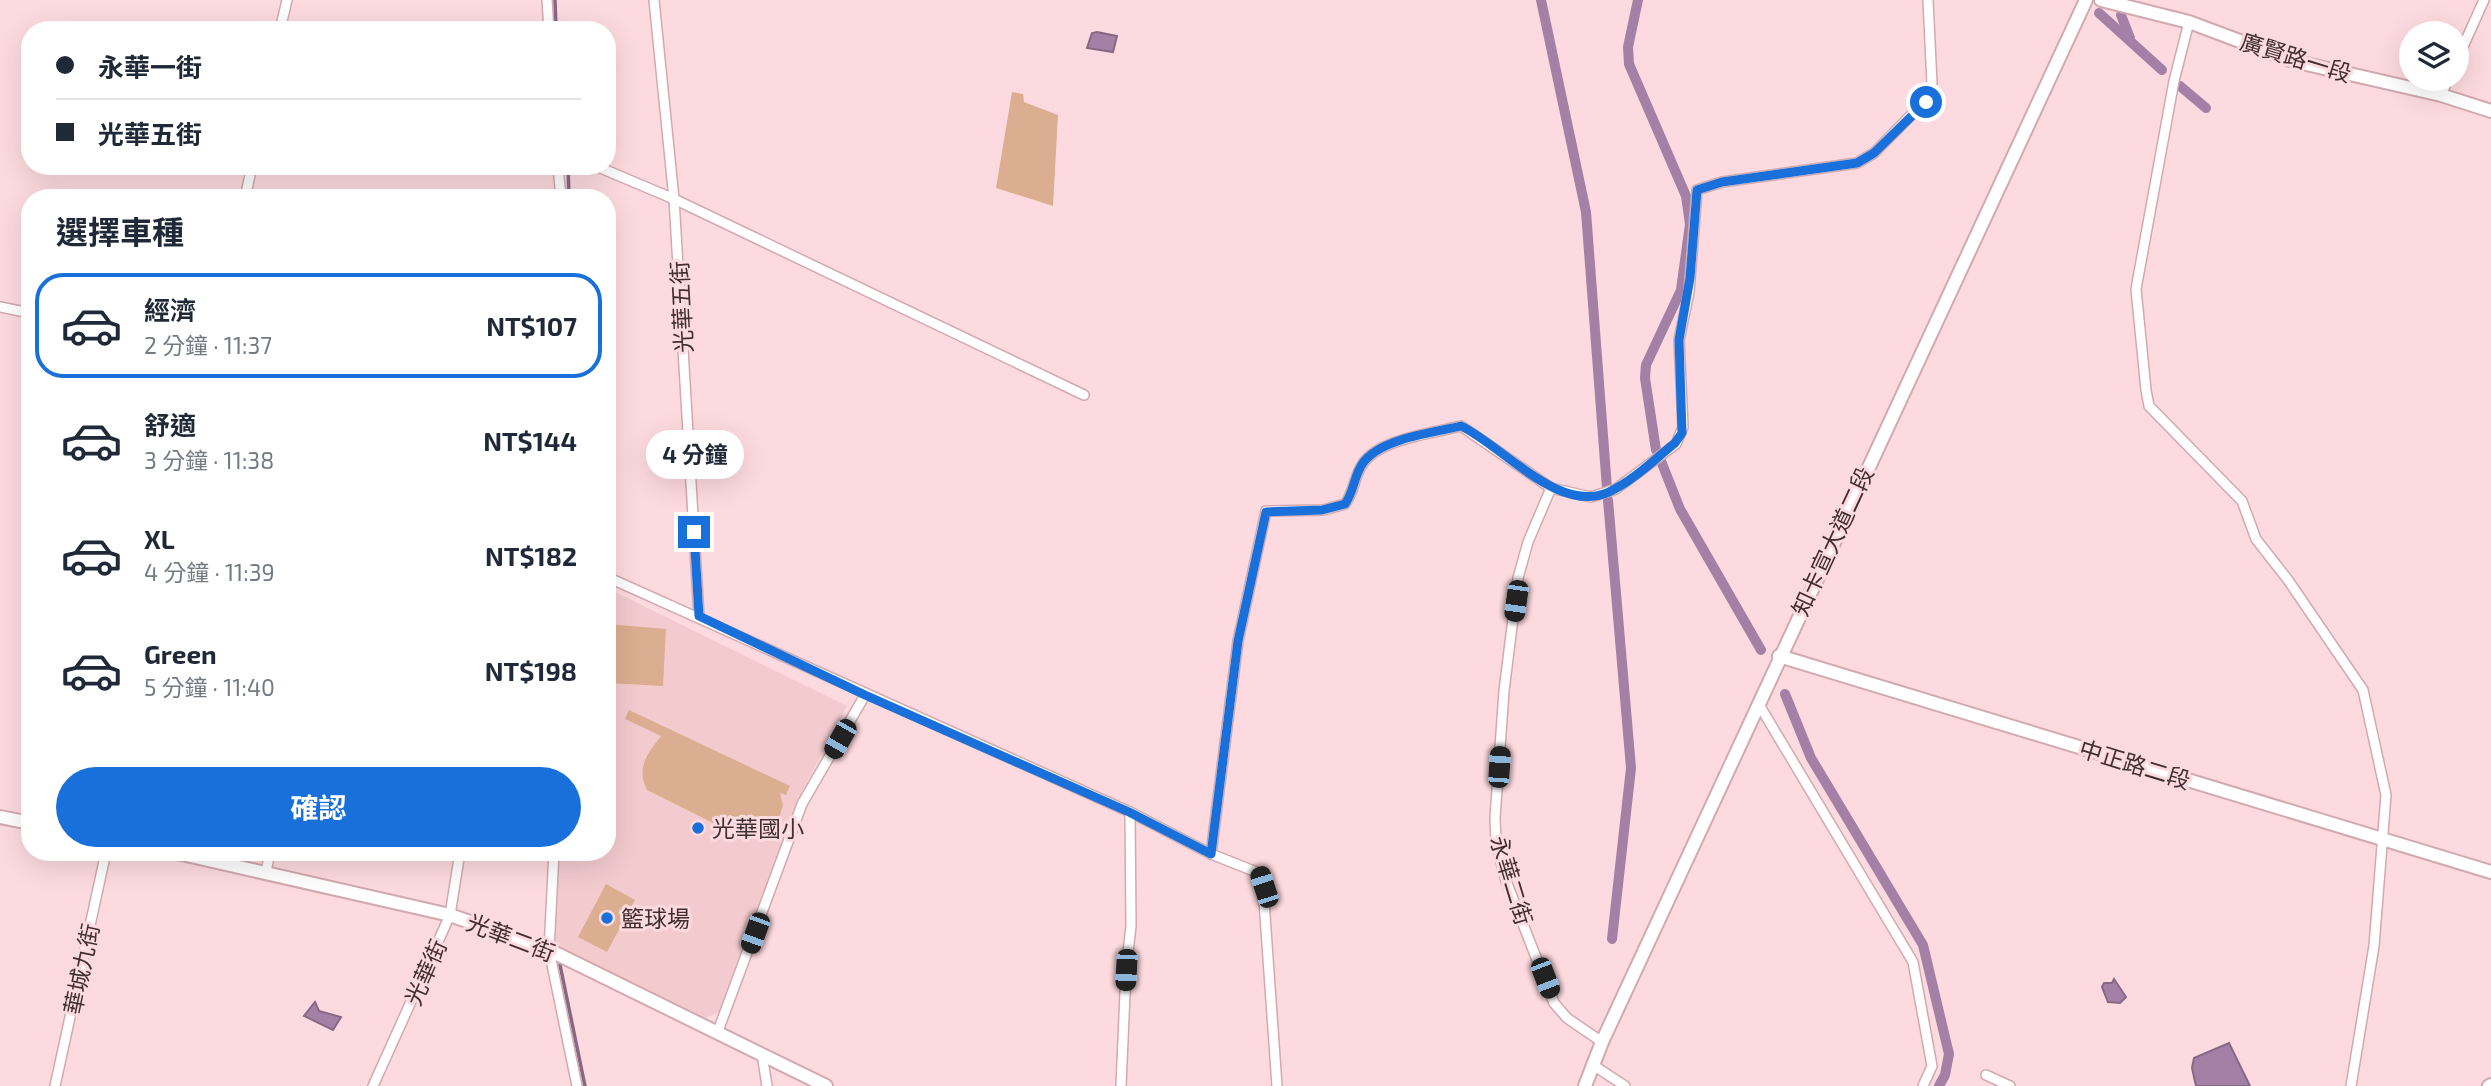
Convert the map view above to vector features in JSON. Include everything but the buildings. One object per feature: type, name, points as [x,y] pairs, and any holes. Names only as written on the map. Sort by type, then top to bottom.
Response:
[{"type":"street","points":[[282,21],[287,0]]},
{"type":"street","points":[[547,0],[548,21]]},
{"type":"street","name":"光華五街","points":[[654,0],[674,199],[699,616]]},
{"type":"street","points":[[1211,854],[1238,641],[1266,512],[1322,510],[1345,504],[1362,464],[1372,455],[1422,434],[1461,426],[1551,488],[1591,497],[1616,489],[1679,439],[1683,427],[1679,340],[1689,285],[1697,190],[1722,182],[1857,163],[1874,153],[1926,102],[1932,91],[1928,0]]},
{"type":"street","name":"知卡宣大道二段","points":[[1586,1086],[1602,1042],[1779,656],[2086,0]]},
{"type":"street","name":"廣賢路一段","points":[[2101,0],[2189,22],[2293,61],[2441,96],[2491,111]]},
{"type":"street","points":[[2469,33],[2484,0]]},
{"type":"street","points":[[2189,22],[2174,81],[2136,289],[2149,406],[2242,501],[2256,539],[2288,580],[2362,690],[2386,795],[2385,840],[2374,946],[2351,1086]]},
{"type":"street","points":[[2441,96],[2443,91]]},
{"type":"street","points":[[616,174],[674,199],[1084,395]]},
{"type":"street","points":[[0,307],[21,311]]},
{"type":"street","name":"永華二街","points":[[1551,488],[1528,542],[1518,578],[1504,691],[1495,818],[1496,842],[1506,881],[1554,1003],[1567,1018],[1602,1042]]},
{"type":"street","points":[[616,581],[1129,812],[1211,854],[1259,873],[1264,887],[1277,1086]]},
{"type":"street","name":"中正路二段","points":[[1779,656],[2491,872]]},
{"type":"street","points":[[718,1031],[802,804],[865,695]]},
{"type":"street","points":[[1758,703],[1913,962],[1932,1066],[1923,1086]]},
{"type":"street","points":[[1121,1086],[1126,970],[1131,926],[1129,812]]},
{"type":"street","points":[[0,817],[21,821]]},
{"type":"street","name":"華城九街","points":[[55,1086],[104,861]]},
{"type":"street","name":"光華二街","points":[[215,861],[450,915],[549,950],[826,1086]]},
{"type":"street","points":[[267,872],[269,861]]},
{"type":"street","name":"光華街","points":[[373,1086],[450,915],[459,861]]},
{"type":"street","points":[[554,861],[549,950],[577,1086]]},
{"type":"street","points":[[762,1054],[767,1086]]},
{"type":"street","points":[[1593,1065],[1625,1086]]},
{"type":"street","points":[[1986,1075],[2010,1086]]},
{"type":"shaded area","points":[[1092,33],[1117,36],[1113,52],[1087,48]]},
{"type":"shaded area","points":[[1012,92],[1023,94],[1024,102],[1058,115],[1053,206],[996,188]]},
{"type":"shaded area","name":"光華國小","points":[[616,592],[847,706],[796,803],[727,1010],[704,1018],[548,942],[554,861],[616,861]]},
{"type":"shaded area","points":[[616,625],[666,629],[663,686],[616,683]]},
{"type":"shaded area","points":[[629,710],[790,786],[786,795],[780,793],[783,805],[780,815],[763,835],[753,838],[733,833],[647,790],[643,768],[661,736],[625,719]]},
{"type":"shaded area","name":"籃球場","points":[[606,884],[635,900],[607,952],[578,937]]},
{"type":"shaded area","points":[[2114,979],[2126,997],[2120,1003],[2108,1002],[2102,987],[2104,983],[2112,983]]},
{"type":"shaded area","points":[[315,1002],[319,1011],[341,1017],[333,1030],[304,1016]]},
{"type":"shaded area","points":[[2229,1043],[2250,1086],[2196,1086],[2192,1068],[2194,1058]]},
{"type":"waterway","points":[[555,0],[556,21]]},
{"type":"waterway","points":[[1541,0],[1586,212],[1607,488]]},
{"type":"waterway","points":[[1638,0],[1628,47],[1629,64],[1686,196],[1690,224],[1681,290],[1646,365],[1645,378],[1656,450]]},
{"type":"waterway","points":[[2099,13],[2162,70]]},
{"type":"waterway","points":[[2121,15],[2130,38]]},
{"type":"waterway","points":[[2180,86],[2206,108]]},
{"type":"waterway","points":[[568,175],[569,189]]},
{"type":"waterway","points":[[1661,461],[1680,509],[1761,650]]},
{"type":"waterway","points":[[1608,500],[1631,768],[1612,939]]},
{"type":"waterway","points":[[1785,694],[1811,758],[1923,945],[1949,1054],[1945,1075],[1939,1086]]},
{"type":"waterway","points":[[560,965],[585,1086]]},
{"type":"place","name":"光華國小","points":[[698,828]]},
{"type":"place","name":"籃球場","points":[[607,918]]},
{"type":"route","points":[[694,532],[699,616],[865,695],[1129,812],[1211,854],[1238,641],[1266,512],[1322,510],[1345,504],[1362,464],[1372,455],[1422,434],[1461,426],[1474,432],[1551,488],[1591,497],[1616,489],[1675,443],[1682,433],[1679,340],[1689,292],[1697,190],[1722,182],[1857,163],[1874,153],[1926,102]]}]
